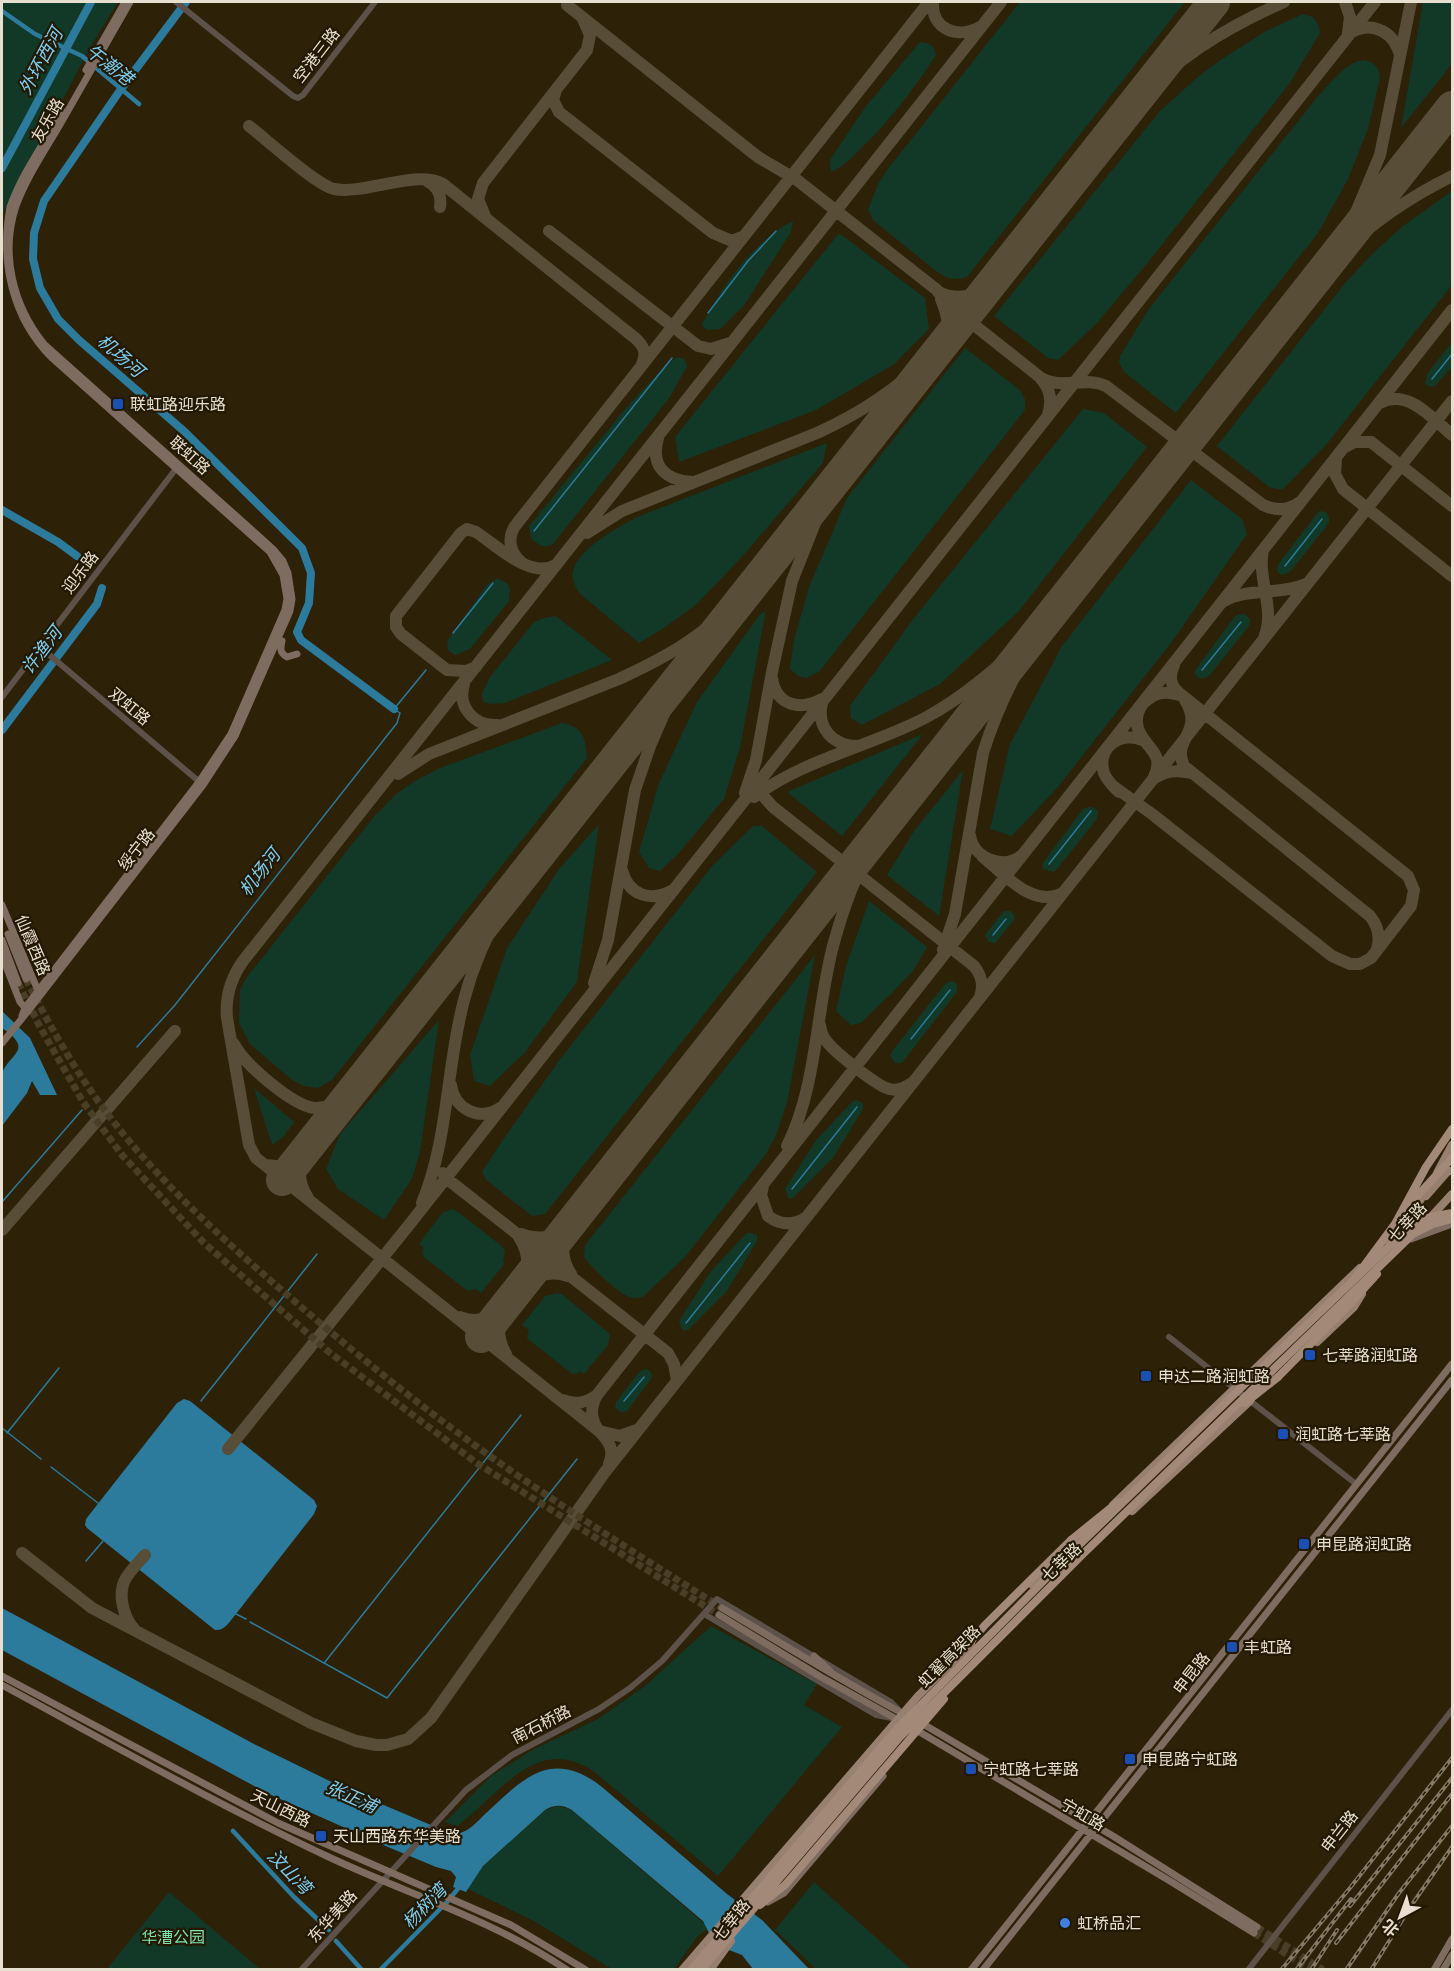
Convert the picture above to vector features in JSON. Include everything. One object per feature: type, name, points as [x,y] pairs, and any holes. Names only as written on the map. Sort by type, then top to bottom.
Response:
[{"type":"highway","points":[[1395,1224],[1425,1167],[1452,1129]]},
{"type":"highway","points":[[1355,1278],[1420,1191],[1452,1158]]},
{"type":"highway","points":[[1355,1278],[1414,1226],[1430,1218],[1452,1213]]},
{"type":"highway","points":[[1212,1431],[1413,1234],[1433,1224],[1452,1219]]},
{"type":"highway","points":[[1212,1431],[1278,1377],[1379,1271]]},
{"type":"highway","name":"虹翟高架路","points":[[691,1970],[894,1732],[1141,1485],[1355,1278]]},
{"type":"highway","name":"虹翟高架路","points":[[701,1970],[874,1766],[1083,1554],[1212,1431]]},
{"type":"highway","points":[[966,1647],[985,1625],[1071,1540],[1141,1485]]},
{"type":"highway","points":[[758,1908],[785,1885],[973,1664]]},
{"type":"main road","name":"友乐路","points":[[6,259],[10,228],[20,197],[125,2]]},
{"type":"main road","name":"友乐路","points":[[98,52],[130,2]]},
{"type":"main road","name":"联虹路","points":[[6,259],[16,296],[27,320],[39,338],[264,546],[278,563],[284,575],[287,599],[285,610],[254,689]]},
{"type":"main road","name":"联虹路","points":[[178,466],[261,537],[282,561],[288,573],[292,599],[286,623],[254,689]]},
{"type":"main road","points":[[286,623],[280,650],[287,657],[297,654]]},
{"type":"main road","name":"绥宁路","points":[[2,1043],[201,784],[235,736],[254,689]]},
{"type":"main road","name":"仙霞西路","points":[[2,905],[39,993]]},
{"type":"main road","points":[[2,917],[26,979]]},
{"type":"main road","points":[[2,940],[18,983]]},
{"type":"main road","name":"仙霞西路","points":[[2,956],[20,1002],[26,1010]]},
{"type":"main road","name":"七莘路","points":[[1417,1206],[1452,1145]]},
{"type":"main road","name":"七莘路","points":[[682,1970],[900,1716],[966,1647],[1372,1256],[1448,1172],[1452,1171]]},
{"type":"main road","name":"七莘路","points":[[710,1970],[758,1908],[914,1724],[1126,1517],[1250,1402],[1279,1380],[1354,1307],[1379,1271],[1452,1194]]},
{"type":"main road","points":[[1411,1239],[1452,1224]]},
{"type":"main road","name":"申昆路","points":[[971,1970],[1452,1364]]},
{"type":"main road","name":"申昆路","points":[[982,1970],[1452,1380]]},
{"type":"main road","points":[[1356,1484],[1365,1489]]},
{"type":"main road","name":"宁虹路","points":[[900,1716],[862,1689],[838,1679],[720,1611],[821,1677],[900,1716],[1088,1822],[1256,1930],[1081,1829],[920,1732],[914,1724]]},
{"type":"main road","points":[[814,1656],[838,1679]]},
{"type":"main road","name":"天山西路","points":[[2,1676],[278,1823],[458,1901],[525,1933],[586,1970]]},
{"type":"main road","name":"天山西路","points":[[2,1685],[274,1831],[506,1934],[567,1970]]},
{"type":"main road","points":[[758,1908],[784,1893],[920,1732]]},
{"type":"main road","points":[[1434,1970],[1452,1939]]},
{"type":"main road","points":[[1443,1970],[1452,1954]]},
{"type":"street","name":"空港三路","points":[[176,2],[293,96],[300,98],[375,2]]},
{"type":"street","name":"迎乐路","points":[[2,697],[178,466]]},
{"type":"street","name":"双虹路","points":[[40,647],[201,784]]},
{"type":"street","points":[[1169,1337],[1356,1484]]},
{"type":"street","points":[[1113,1505],[1126,1517]]},
{"type":"street","name":"南石桥路","points":[[383,1880],[466,1790],[504,1760],[533,1742],[592,1713],[630,1688],[662,1661],[717,1599]]},
{"type":"street","name":"宁虹路","points":[[717,1599],[891,1702],[900,1716]]},
{"type":"street","name":"宁虹路","points":[[704,1614],[876,1715],[900,1716]]},
{"type":"street","name":"申兰路","points":[[1248,1970],[1452,1710]]},
{"type":"street","name":"东华美路","points":[[302,1970],[383,1880]]},
{"type":"green space","points":[[2,2],[118,2],[91,46],[2,215]]},
{"type":"green space","points":[[1020,2],[1185,2],[967,277],[951,278],[936,271],[874,221],[868,210],[878,184],[887,170]]},
{"type":"green space","points":[[1423,2],[1452,2],[1452,64],[1401,128]]},
{"type":"green space","points":[[1303,14],[1313,17],[1320,33],[1290,83],[1097,323],[1058,360],[1048,358],[994,316],[1160,111],[1200,75],[1222,59],[1266,31]]},
{"type":"green space","points":[[920,42],[931,45],[936,55],[901,105],[847,162],[831,172],[830,160],[866,106]]},
{"type":"green space","points":[[1364,60],[1376,66],[1380,78],[1368,129],[1348,179],[1318,233],[1176,413],[1124,372],[1119,362],[1120,356],[1148,310],[1318,96],[1351,64]]},
{"type":"green space","points":[[1452,191],[1452,285],[1326,445],[1283,489],[1269,487],[1217,446],[1346,282],[1403,226]]},
{"type":"green space","points":[[793,221],[791,232],[745,304],[720,329],[707,330],[702,325],[740,266],[766,240]]},
{"type":"green space","points":[[839,233],[925,298],[929,329],[893,365],[816,410],[679,462],[675,437]]},
{"type":"green space","points":[[1452,342],[1452,367],[1435,386],[1425,384],[1427,374]]},
{"type":"green space","points":[[965,348],[1020,390],[1025,399],[1025,410],[819,672],[806,678],[798,676],[790,669],[794,640],[809,587],[847,498]]},
{"type":"green space","points":[[677,357],[684,359],[687,366],[670,397],[553,544],[539,545],[531,539],[529,526],[625,409],[666,365]]},
{"type":"green space","points":[[1083,409],[1104,413],[1147,447],[1019,611],[940,684],[862,725],[851,718],[850,706],[914,618]]},
{"type":"green space","points":[[827,443],[823,463],[739,560],[697,604],[664,628],[639,643],[579,593],[573,577],[576,563],[582,554],[610,533],[637,517]]},
{"type":"green space","points":[[1191,480],[1242,519],[1247,534],[1174,639],[1058,787],[1012,836],[990,829],[1010,744],[1062,646]]},
{"type":"green space","points":[[1319,511],[1326,512],[1329,523],[1290,572],[1282,575],[1278,573],[1279,563]]},
{"type":"green space","points":[[497,578],[507,583],[510,590],[509,601],[470,649],[455,655],[448,650],[447,641],[486,586]]},
{"type":"green space","points":[[766,610],[740,748],[724,799],[679,853],[660,871],[649,868],[639,852],[659,783],[697,702],[758,617]]},
{"type":"green space","points":[[1245,614],[1250,619],[1249,626],[1210,675],[1205,678],[1197,677],[1194,672],[1235,616]]},
{"type":"green space","points":[[556,616],[612,660],[505,703],[483,702],[482,693],[490,677],[534,622]]},
{"type":"green space","points":[[562,723],[575,727],[582,734],[587,758],[332,1080],[318,1088],[304,1086],[292,1080],[250,1044],[239,1023],[240,990],[247,977],[372,819],[396,794],[440,768]]},
{"type":"green space","points":[[923,734],[842,836],[787,792]]},
{"type":"green space","points":[[963,770],[939,916],[887,875],[914,831]]},
{"type":"green space","points":[[1093,807],[1098,811],[1097,819],[1054,872],[1043,869],[1042,864],[1083,809]]},
{"type":"green space","points":[[599,824],[577,982],[526,1051],[490,1086],[474,1081],[470,1055],[507,948],[559,869]]},
{"type":"green space","points":[[753,826],[762,826],[817,872],[545,1214],[532,1216],[486,1180],[482,1172],[561,1058],[713,865]]},
{"type":"green space","points":[[869,901],[927,947],[913,971],[893,992],[861,1023],[851,1025],[836,1011],[846,966]]},
{"type":"green space","points":[[1004,911],[1010,911],[1014,915],[1014,920],[995,943],[989,942],[985,936]]},
{"type":"green space","points":[[815,955],[787,1103],[776,1135],[766,1154],[685,1257],[643,1297],[634,1298],[621,1293],[584,1257],[585,1245]]},
{"type":"green space","points":[[950,981],[955,982],[957,992],[902,1063],[895,1063],[890,1056],[893,1050],[945,984]]},
{"type":"green space","points":[[439,1020],[420,1152],[412,1179],[384,1220],[338,1189],[326,1169],[340,1134]]},
{"type":"green space","points":[[254,1088],[294,1122],[284,1136],[272,1145]]},
{"type":"green space","points":[[853,1101],[863,1103],[863,1109],[833,1158],[793,1198],[789,1199],[785,1189],[817,1139]]},
{"type":"green space","points":[[452,1209],[502,1246],[505,1251],[503,1262],[505,1263],[481,1293],[475,1289],[469,1291],[465,1289],[422,1254],[423,1247],[419,1244],[442,1213]]},
{"type":"green space","points":[[747,1233],[757,1235],[757,1241],[727,1291],[688,1330],[683,1331],[679,1321],[711,1271]]},
{"type":"green space","points":[[562,1294],[610,1334],[608,1345],[584,1374],[580,1371],[577,1374],[571,1373],[529,1340],[527,1337],[529,1330],[522,1325],[545,1296]]},
{"type":"green space","points":[[646,1369],[651,1372],[652,1378],[627,1411],[619,1411],[615,1407],[616,1402],[640,1371]]},
{"type":"green space","points":[[711,1626],[817,1684],[804,1705],[842,1727],[718,1876],[596,1773],[575,1762],[556,1759],[538,1763],[505,1784],[457,1826],[445,1822],[491,1776],[534,1749],[598,1719],[645,1686]]},
{"type":"green space","points":[[558,1806],[572,1810],[706,1925],[707,1929],[697,1937],[674,1969],[612,1969],[534,1921],[468,1889],[483,1866],[545,1810]]},
{"type":"green space","points":[[814,1882],[911,1969],[816,1969],[775,1930]]},
{"type":"green space","name":"华漕公园","points":[[169,1892],[260,1969],[107,1969]]},
{"type":"water","points":[[2,1011],[30,1038],[57,1095],[40,1095],[32,1081],[27,1093],[2,1126],[2,1073],[18,1046],[12,1035],[2,1028]]},
{"type":"water","points":[[184,1399],[190,1401],[314,1500],[317,1506],[314,1514],[232,1620],[219,1630],[215,1630],[85,1525],[86,1519],[177,1403]]},
{"type":"water","name":"张正浦","points":[[2,1608],[254,1744],[346,1789],[452,1834],[469,1829],[510,1791],[537,1773],[552,1769],[567,1769],[584,1775],[602,1787],[727,1894],[762,1920],[809,1969],[753,1969],[742,1955],[729,1950],[709,1933],[703,1921],[572,1810],[562,1806],[545,1810],[483,1866],[466,1892],[453,1887],[456,1877],[451,1871],[388,1847],[269,1794],[2,1650]]},
{"type":"waterway","name":"外环西河","points":[[2,168],[91,2]]},
{"type":"waterway","name":"机场河","points":[[186,2],[121,89],[44,201],[34,233],[33,259],[40,288],[58,319],[79,340],[185,432],[302,548],[311,573],[309,603],[297,632],[301,640],[394,709]]},
{"type":"waterway","name":"午潮港","points":[[2,11],[35,34],[82,56],[139,104]]},
{"type":"waterway","points":[[708,313],[748,261],[776,231]]},
{"type":"waterway","points":[[1432,379],[1452,354]]},
{"type":"waterway","points":[[534,531],[672,358]]},
{"type":"waterway","points":[[2,510],[58,542],[77,556]]},
{"type":"waterway","points":[[1285,566],[1322,519]]},
{"type":"waterway","points":[[453,633],[493,583]]},
{"type":"waterway","name":"许渔河","points":[[2,730],[97,604],[102,588]]},
{"type":"waterway","points":[[1202,670],[1241,622]]},
{"type":"waterway","name":"机场河","points":[[137,1047],[175,1005],[397,723],[400,713],[394,709],[426,670]]},
{"type":"waterway","points":[[1049,864],[1091,811]]},
{"type":"waterway","points":[[993,935],[1006,919]]},
{"type":"waterway","points":[[911,1039],[950,990]]},
{"type":"waterway","points":[[792,1189],[857,1107]]},
{"type":"waterway","points":[[2,1202],[82,1110]]},
{"type":"waterway","points":[[686,1323],[750,1243]]},
{"type":"waterway","points":[[201,1401],[317,1254]]},
{"type":"waterway","points":[[7,1433],[59,1368]]},
{"type":"waterway","points":[[624,1401],[644,1377]]},
{"type":"waterway","points":[[325,1662],[521,1415]]},
{"type":"waterway","points":[[2,1428],[41,1459]]},
{"type":"waterway","points":[[250,1622],[387,1698],[577,1459]]},
{"type":"waterway","points":[[51,1467],[98,1503]]},
{"type":"waterway","points":[[86,1561],[103,1541]]},
{"type":"waterway","points":[[236,1614],[246,1619]]},
{"type":"waterway","name":"汶山湾","points":[[233,1831],[294,1897],[329,1930]]},
{"type":"waterway","name":"杨树湾","points":[[380,1970],[461,1885]]},
{"type":"waterway","name":"杨树湾","points":[[336,1941],[362,1970]]},
{"type":"taxiway","points":[[521,562],[514,554],[510,540],[515,526],[929,2]]},
{"type":"taxiway","points":[[933,2],[936,19],[948,30],[963,32],[980,27]]},
{"type":"taxiway","points":[[609,1464],[610,1446],[599,1431],[256,1158],[249,1145],[227,1018],[230,988],[243,961],[1001,2]]},
{"type":"taxiway","points":[[1169,58],[1202,2]]},
{"type":"taxiway","points":[[1128,110],[1163,76],[1200,47],[1240,23],[1284,2]]},
{"type":"taxiway","points":[[1345,2],[1350,17],[1348,33]]},
{"type":"taxiway","points":[[228,1449],[409,1225],[1375,2]]},
{"type":"taxiway","points":[[1311,287],[1349,229],[1380,155],[1411,2]]},
{"type":"taxiway","points":[[567,5],[758,157],[797,180],[937,290],[964,317],[1041,378],[1057,383],[1090,382],[1106,386],[1263,505],[1282,509],[1300,502]]},
{"type":"taxiway","points":[[485,216],[478,199],[483,183],[587,50],[590,35],[583,19]]},
{"type":"taxiway","points":[[1352,32],[1368,28],[1382,31],[1393,40],[1400,55]]},
{"type":"taxiway","points":[[556,90],[553,100],[559,112],[713,233],[732,241],[744,236]]},
{"type":"taxiway","points":[[249,126],[304,171],[334,189],[360,189],[419,179],[443,184],[635,338],[644,350],[642,364]]},
{"type":"taxiway","points":[[1338,257],[1392,211],[1452,176]]},
{"type":"taxiway","points":[[427,181],[438,191],[440,207]]},
{"type":"taxiway","points":[[549,231],[698,346],[711,349],[730,343]]},
{"type":"taxiway","points":[[938,292],[959,297],[972,295],[990,285]]},
{"type":"taxiway","points":[[587,533],[622,511],[817,433],[877,400],[917,369],[944,341],[948,322],[941,299]]},
{"type":"taxiway","points":[[637,1430],[620,1436],[599,1431],[592,1413],[597,1395],[1452,310]]},
{"type":"taxiway","points":[[1041,379],[1050,396],[1048,415]]},
{"type":"taxiway","points":[[1380,403],[1390,399],[1410,402],[1452,435]]},
{"type":"taxiway","points":[[22,1553],[92,1608],[311,1723],[356,1741],[376,1745],[387,1745],[408,1739],[431,1718],[605,1472],[1452,401]]},
{"type":"taxiway","points":[[658,438],[656,456],[662,470],[674,478],[692,482]]},
{"type":"taxiway","points":[[1345,447],[1355,442],[1371,442],[1452,506]]},
{"type":"taxiway","points":[[1336,459],[1335,474],[1343,489],[1452,576]]},
{"type":"taxiway","points":[[745,793],[756,760],[792,581],[819,513],[850,461]]},
{"type":"taxiway","points":[[476,667],[466,671],[447,670],[401,634],[396,627],[396,616],[461,533],[467,529],[476,532],[525,565],[536,568],[556,565]]},
{"type":"taxiway","points":[[1263,550],[1262,571],[1268,614],[1265,635]]},
{"type":"taxiway","points":[[398,774],[429,754],[619,679],[666,655],[710,625],[762,573]]},
{"type":"taxiway","points":[[1224,601],[1243,594],[1286,589],[1306,584]]},
{"type":"taxiway","points":[[943,950],[955,914],[983,753],[1011,684],[1048,620]]},
{"type":"taxiway","points":[[754,797],[773,784],[815,763],[925,718],[955,700],[982,679],[1034,633]]},
{"type":"taxiway","points":[[594,983],[608,940],[635,790],[666,709],[704,646]]},
{"type":"taxiway","points":[[1113,786],[1332,956],[1350,964],[1360,964],[1371,958],[1411,906],[1414,890],[1408,876],[1179,693],[1171,680],[1174,665]]},
{"type":"taxiway","points":[[772,678],[779,695],[791,704],[806,705],[822,699]]},
{"type":"taxiway","points":[[464,684],[463,700],[469,714],[481,722],[497,725]]},
{"type":"taxiway","points":[[1154,777],[1157,770],[1157,758],[1137,725],[1139,710],[1146,701],[1158,694],[1182,696]]},
{"type":"taxiway","points":[[1185,700],[1191,720],[1181,749],[1184,766],[1370,916],[1378,931],[1377,949]]},
{"type":"taxiway","points":[[822,703],[822,720],[828,734],[841,743],[858,746]]},
{"type":"taxiway","points":[[1119,792],[1108,781],[1104,773],[1102,763],[1104,755],[1113,742],[1121,739],[1138,738],[1146,742]]},
{"type":"taxiway","points":[[1155,778],[1172,771],[1191,773]]},
{"type":"taxiway","points":[[756,788],[773,807],[974,966],[982,981],[980,997]]},
{"type":"taxiway","points":[[787,1146],[797,1123],[810,1074],[827,971],[841,918],[859,872],[900,806]]},
{"type":"taxiway","points":[[970,835],[977,850],[997,862],[1005,862],[1021,856]]},
{"type":"taxiway","points":[[982,856],[1009,880],[1030,893],[1041,897],[1052,897],[1063,893]]},
{"type":"taxiway","points":[[622,870],[629,886],[642,894],[657,896],[673,890]]},
{"type":"taxiway","points":[[422,1203],[437,1153],[458,1025],[469,983],[489,933],[525,872]]},
{"type":"taxiway","points":[[820,1025],[826,1041],[832,1048],[883,1087],[895,1090],[912,1083]]},
{"type":"taxiway","points":[[2,1230],[175,1031]]},
{"type":"taxiway","points":[[234,1044],[258,1072],[282,1092],[305,1105],[314,1108],[323,1107],[349,1095]]},
{"type":"taxiway","points":[[451,1085],[457,1101],[469,1111],[484,1114],[500,1108]]},
{"type":"taxiway","points":[[305,1151],[300,1175],[308,1198]]},
{"type":"taxiway","points":[[266,1165],[284,1167],[298,1160]]},
{"type":"taxiway","points":[[443,1173],[446,1178],[668,1353],[674,1364],[677,1381]]},
{"type":"taxiway","points":[[763,1186],[761,1195],[768,1216],[786,1223],[805,1218]]},
{"type":"taxiway","points":[[521,1234],[549,1237],[561,1232],[572,1222]]},
{"type":"taxiway","points":[[570,1225],[565,1238],[563,1256],[571,1274]]},
{"type":"taxiway","points":[[519,1237],[527,1256],[526,1275],[520,1288]]},
{"type":"taxiway","points":[[521,1287],[543,1275],[568,1276]]},
{"type":"taxiway","points":[[460,1317],[473,1320],[484,1319],[505,1306]]},
{"type":"taxiway","points":[[504,1308],[499,1331],[506,1354]]},
{"type":"taxiway","points":[[562,1400],[581,1402],[597,1395]]},
{"type":"taxiway","points":[[134,1629],[124,1611],[122,1590],[126,1578],[145,1555]]},
{"type":"runway","points":[[282,1180],[1214,2]]},
{"type":"runway","points":[[481,1337],[1452,107]]},
{"type":"tunnel","points":[[26,979],[66,1052],[113,1121],[157,1172],[228,1243],[354,1352],[460,1434],[574,1513],[722,1608]]},
{"type":"tunnel","points":[[18,983],[83,1102],[122,1155],[204,1243],[329,1352],[478,1464],[719,1615]]},
{"type":"tunnel","points":[[1257,1927],[1323,1970]]},
{"type":"tunnel","points":[[1254,1933],[1311,1970]]},
{"type":"railway","points":[[1281,1970],[1350,1888],[1452,1758]]},
{"type":"railway","points":[[1350,1906],[1452,1778]]},
{"type":"railway","points":[[1336,1943],[1452,1794]]},
{"type":"railway","points":[[1346,1970],[1399,1893],[1452,1826]]},
{"type":"railway","points":[[1371,1970],[1452,1847]]},
{"type":"railway","points":[[1296,1970],[1351,1899]]},
{"type":"railway","points":[[1311,1970],[1337,1930]]},
{"type":"place","name":"联虹路迎乐路","points":[[118,404]]},
{"type":"place","name":"七莘路润虹路","points":[[1310,1355]]},
{"type":"place","name":"申达二路润虹路","points":[[1146,1376]]},
{"type":"place","name":"润虹路七莘路","points":[[1283,1434]]},
{"type":"place","name":"申昆路润虹路","points":[[1304,1544]]},
{"type":"place","name":"丰虹路","points":[[1232,1647]]},
{"type":"place","name":"申昆路宁虹路","points":[[1130,1759]]},
{"type":"place","name":"宁虹路七莘路","points":[[971,1769]]},
{"type":"place","name":"天山西路东华美路","points":[[321,1836]]},
{"type":"place","name":"虹桥品汇","points":[[1065,1923]]}]
